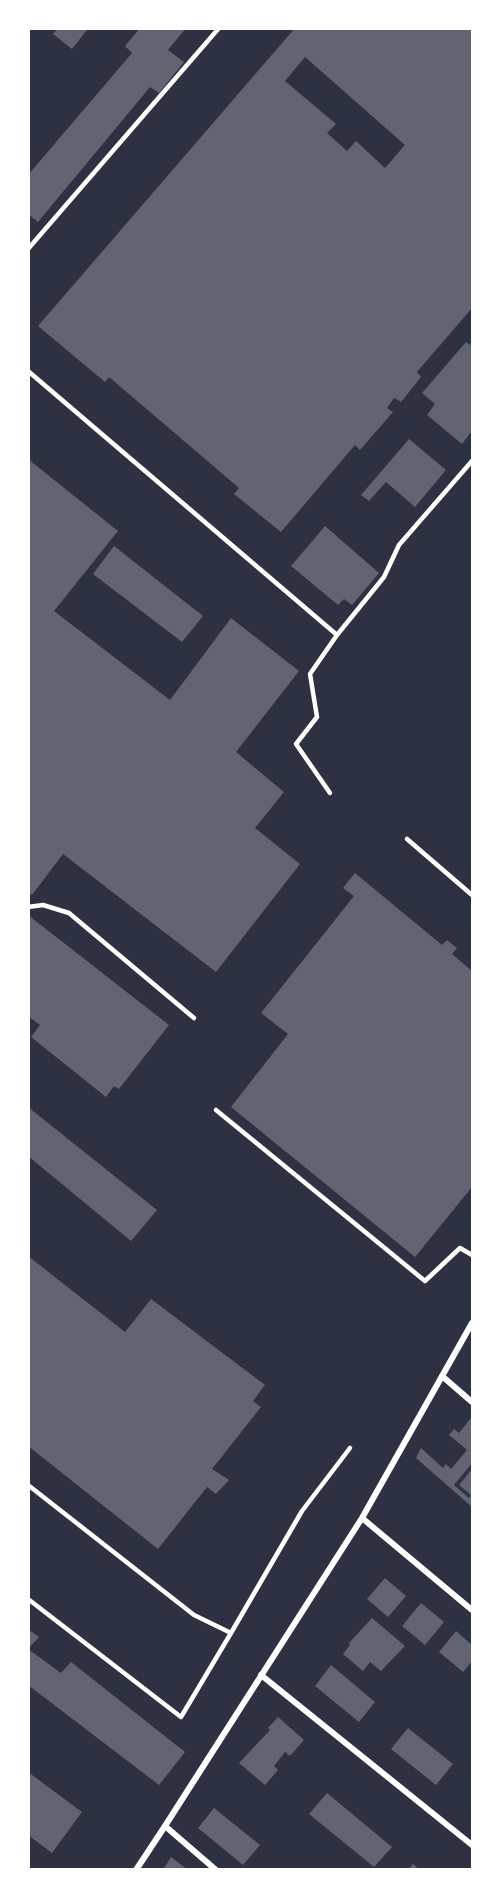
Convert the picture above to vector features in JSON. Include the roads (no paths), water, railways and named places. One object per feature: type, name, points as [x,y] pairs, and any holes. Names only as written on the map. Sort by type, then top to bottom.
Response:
[{"type":"street","points":[[135,1869],[165,1826],[362,1518],[472,1323]]},
{"type":"street","points":[[442,1376],[472,1402]]},
{"type":"street","points":[[362,1518],[472,1610]]},
{"type":"street","points":[[261,1675],[472,1845]]},
{"type":"street","points":[[165,1826],[216,1869]]},
{"type":"lane","points":[[28,249],[219,28]]},
{"type":"lane","points":[[28,380],[31,373],[337,635]]},
{"type":"lane","points":[[330,793],[296,744],[317,717],[310,674],[337,635],[384,577],[399,545],[472,461]]},
{"type":"lane","points":[[407,839],[472,895]]},
{"type":"lane","points":[[28,907],[43,905],[69,913],[194,1018]]},
{"type":"lane","points":[[216,1110],[425,1281],[460,1248],[472,1255]]},
{"type":"lane","points":[[28,1599],[181,1717],[302,1510],[350,1448]]},
{"type":"lane","points":[[28,1485],[194,1615],[231,1634]]}]
